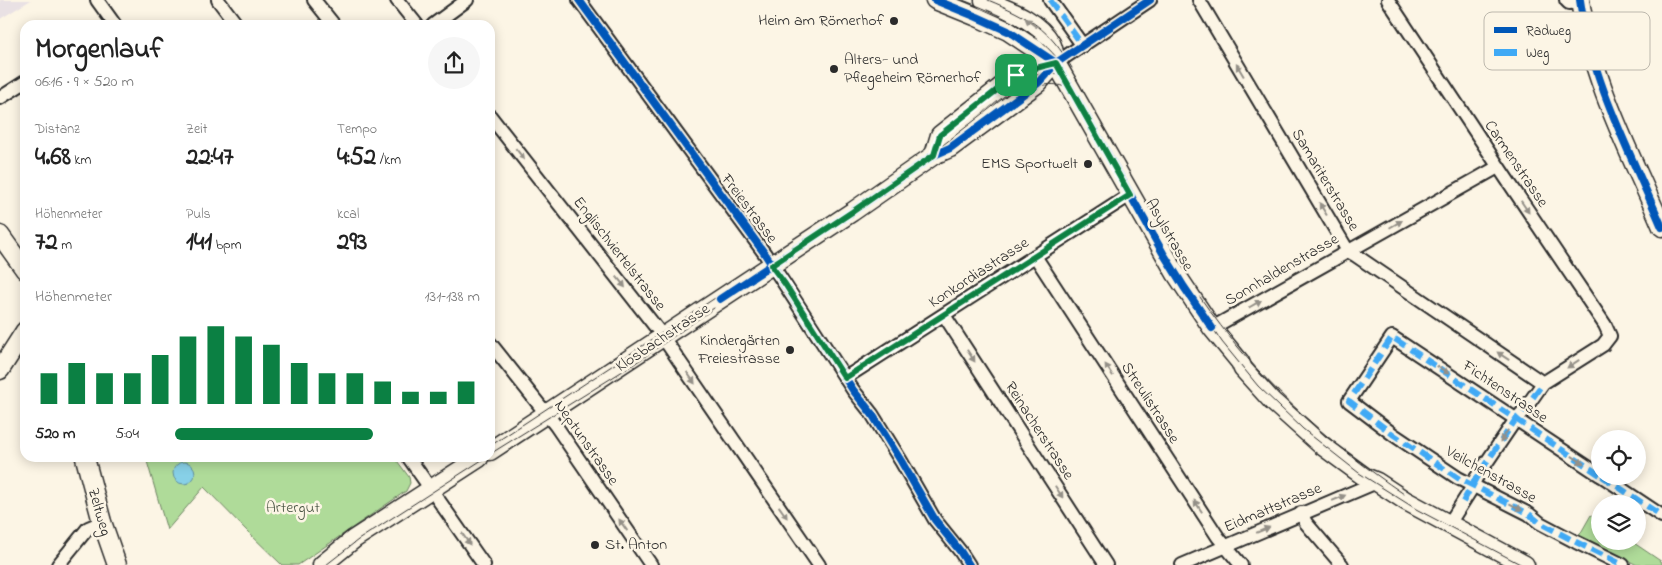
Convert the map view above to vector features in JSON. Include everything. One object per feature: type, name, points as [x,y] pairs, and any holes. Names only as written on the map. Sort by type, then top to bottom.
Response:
[{"type":"main road","name":"Asylstrasse","points":[[935,0],[977,16],[1008,31],[1056,63]]},
{"type":"main road","name":"Asylstrasse","points":[[984,0],[1018,14],[1042,31],[1051,44],[1056,63],[1176,274],[1212,328],[1240,362],[1245,372],[1272,401],[1296,424],[1365,477],[1525,565]]},
{"type":"main road","name":"Klosbachstrasse","points":[[495,448],[852,212],[934,155],[950,148],[1038,83],[1056,63]]},
{"type":"main road","points":[[1597,70],[1662,228]]},
{"type":"main road","points":[[0,235],[20,263]]},
{"type":"main road","points":[[0,370],[20,340]]},
{"type":"main road","name":"Zeltweg","points":[[85,462],[102,522],[117,565]]},
{"type":"main road","points":[[322,565],[345,546],[473,462]]},
{"type":"street","points":[[97,0],[111,20]]},
{"type":"street","points":[[218,0],[233,20]]},
{"type":"street","points":[[314,0],[330,20]]},
{"type":"street","points":[[396,0],[413,20]]},
{"type":"street","points":[[440,20],[467,0]]},
{"type":"street","name":"Freiestrasse","points":[[579,0],[772,265],[845,378],[872,414],[935,520],[969,565]]},
{"type":"street","points":[[1050,0],[1083,46]]},
{"type":"street","name":"Klosbachstrasse","points":[[1056,63],[1150,0]]},
{"type":"street","name":"Samariterstrasse","points":[[1199,0],[1348,252],[1543,383]]},
{"type":"street","name":"Carmenstrasse","points":[[1388,0],[1605,325],[1610,336],[1603,345],[1543,383]]},
{"type":"street","points":[[0,98],[20,85]]},
{"type":"street","name":"Englischviertelstrasse","points":[[495,122],[663,338],[819,565]]},
{"type":"street","name":"Sonnhaldenstrasse","points":[[1212,328],[1498,167]]},
{"type":"street","name":"Konkordiastrasse","points":[[845,378],[1130,195]]},
{"type":"street","name":"Streulistrasse","points":[[1036,256],[1225,547],[1240,565]]},
{"type":"street","name":"Reinacherstrasse","points":[[944,315],[1106,565]]},
{"type":"street","name":"Veilchenstrasse","points":[[1397,340],[1349,402],[1458,478],[1473,484],[1623,565]]},
{"type":"street","name":"Fichtenstrasse","points":[[1397,340],[1591,469]]},
{"type":"street","name":"Neptunstrasse","points":[[495,349],[547,414],[651,565]]},
{"type":"street","points":[[1449,524],[1516,419],[1543,383]]},
{"type":"street","points":[[412,462],[484,565]]},
{"type":"street","name":"Eidmattstrasse","points":[[1182,565],[1377,482]]},
{"type":"street","name":"Fichtenstrasse","points":[[1615,485],[1662,516]]},
{"type":"street","points":[[1301,514],[1342,565]]},
{"type":"street","points":[[58,565],[88,528],[102,522]]},
{"type":"shaded area","points":[[0,0],[31,0],[0,19]]},
{"type":"green space","name":"Artergut","points":[[147,462],[398,462],[409,477],[410,483],[406,491],[298,565],[282,565],[204,487],[167,530]]},
{"type":"green space","points":[[1591,515],[1591,542],[1579,536]]},
{"type":"green space","points":[[1607,550],[1644,550],[1662,562],[1662,565],[1637,565]]},
{"type":"water","points":[[184,462],[192,465],[195,473],[192,481],[184,484],[176,481],[173,473],[176,465]]},
{"type":"tram line","points":[[963,0],[1026,30],[1057,58],[1184,285],[1222,342],[1258,386],[1303,429],[1359,473],[1416,509],[1522,565]]},
{"type":"tram line","points":[[988,0],[1027,18],[1037,25],[1055,43],[1072,68]]},
{"type":"tram line","points":[[495,443],[893,181],[930,155],[1028,79],[1039,74],[1049,73],[1060,74],[1071,79]]},
{"type":"tram line","points":[[954,145],[1037,87],[1058,85],[1068,88],[1077,95]]},
{"type":"tram line","points":[[1200,297],[1243,353],[1292,405],[1346,452],[1404,494]]},
{"type":"tram line","points":[[495,451],[634,364],[714,308]]},
{"type":"tram line","points":[[326,565],[358,540],[479,462]]},
{"type":"marked path","points":[[1050,0],[1083,46]]},
{"type":"marked path","points":[[1591,469],[1392,337],[1349,401],[1394,435],[1458,478],[1529,514],[1540,523],[1576,542],[1623,565]]},
{"type":"marked path","points":[[1463,502],[1476,478],[1543,383]]},
{"type":"marked path","points":[[1616,485],[1662,516]]},
{"type":"cycle path","points":[[579,0],[765,254],[853,390],[872,414],[935,520],[969,565]]},
{"type":"cycle path","points":[[935,0],[1008,31],[1056,63],[1163,253],[1212,328]]},
{"type":"cycle path","points":[[720,299],[852,212],[934,155],[950,148],[1038,83],[1056,63],[1150,0]]},
{"type":"cycle path","points":[[1580,0],[1582,12]]},
{"type":"cycle path","points":[[1597,70],[1625,144],[1662,227]]},
{"type":"place","name":"Heim am Römerhof","points":[[894,21]]},
{"type":"place","name":"Alters- und Pflegeheim Römerhof","points":[[834,69]]},
{"type":"place","name":"EMS Sportwelt","points":[[1088,164]]},
{"type":"place","name":"Kindergärten Freiestrasse","points":[[790,350]]},
{"type":"place","name":"St. Anton","points":[[595,545]]},
{"type":"route","points":[[1056,63],[1130,195],[845,378],[772,265],[934,155],[940,135],[1016,75],[1056,63]]}]
